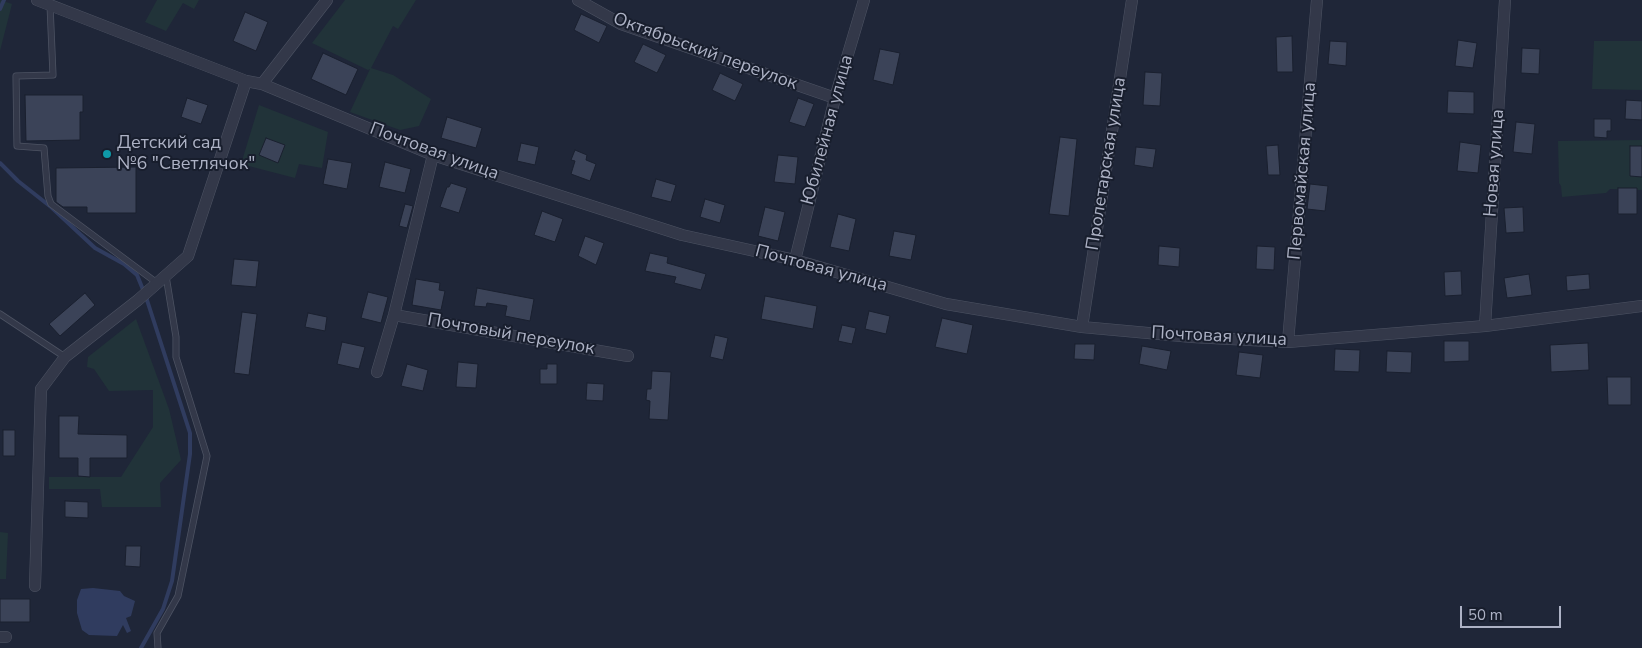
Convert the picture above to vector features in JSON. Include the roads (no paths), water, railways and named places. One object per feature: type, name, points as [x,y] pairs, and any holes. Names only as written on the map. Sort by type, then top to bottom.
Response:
[{"type":"street","name":"Почтовая улица","points":[[37,0],[59,5],[246,81],[262,84],[433,155],[682,235],[795,260],[946,304],[1082,327],[1192,337],[1288,342],[1485,326],[1642,306]]},
{"type":"street","points":[[262,84],[327,0]]},
{"type":"street","name":"Октябрьский переулок","points":[[578,0],[621,24],[835,98]]},
{"type":"street","name":"Юбилейная улица","points":[[795,260],[835,98],[864,0]]},
{"type":"street","name":"Пролетарская улица","points":[[1082,327],[1132,0]]},
{"type":"street","name":"Первомайская улица","points":[[1288,342],[1317,0]]},
{"type":"street","name":"Новая улица","points":[[1485,326],[1506,0]]},
{"type":"street","points":[[36,586],[41,389],[65,357],[138,300],[188,256],[246,81]]},
{"type":"street","points":[[377,372],[394,315],[433,155]]},
{"type":"street","name":"Почтовый переулок","points":[[394,315],[628,356]]},
{"type":"lane","points":[[59,5],[53,75],[16,76],[17,146],[44,148],[48,196],[51,204],[158,282],[176,337],[176,357],[207,456],[178,596],[157,632],[158,648]]},
{"type":"lane","points":[[0,314],[65,357]]},
{"type":"water","points":[[93,588],[120,591],[124,596],[135,601],[131,616],[126,618],[131,631],[127,633],[123,625],[117,636],[89,635],[82,630],[77,613],[77,600],[81,589]]},
{"type":"waterway","points":[[0,9],[4,0]]},
{"type":"waterway","points":[[0,163],[95,248],[124,264],[137,275],[146,297],[190,433],[190,454],[172,581],[163,609],[141,648]]},
{"type":"place","name":"Детский сад №6 \"Светлячок\"","points":[[107,154]]}]
